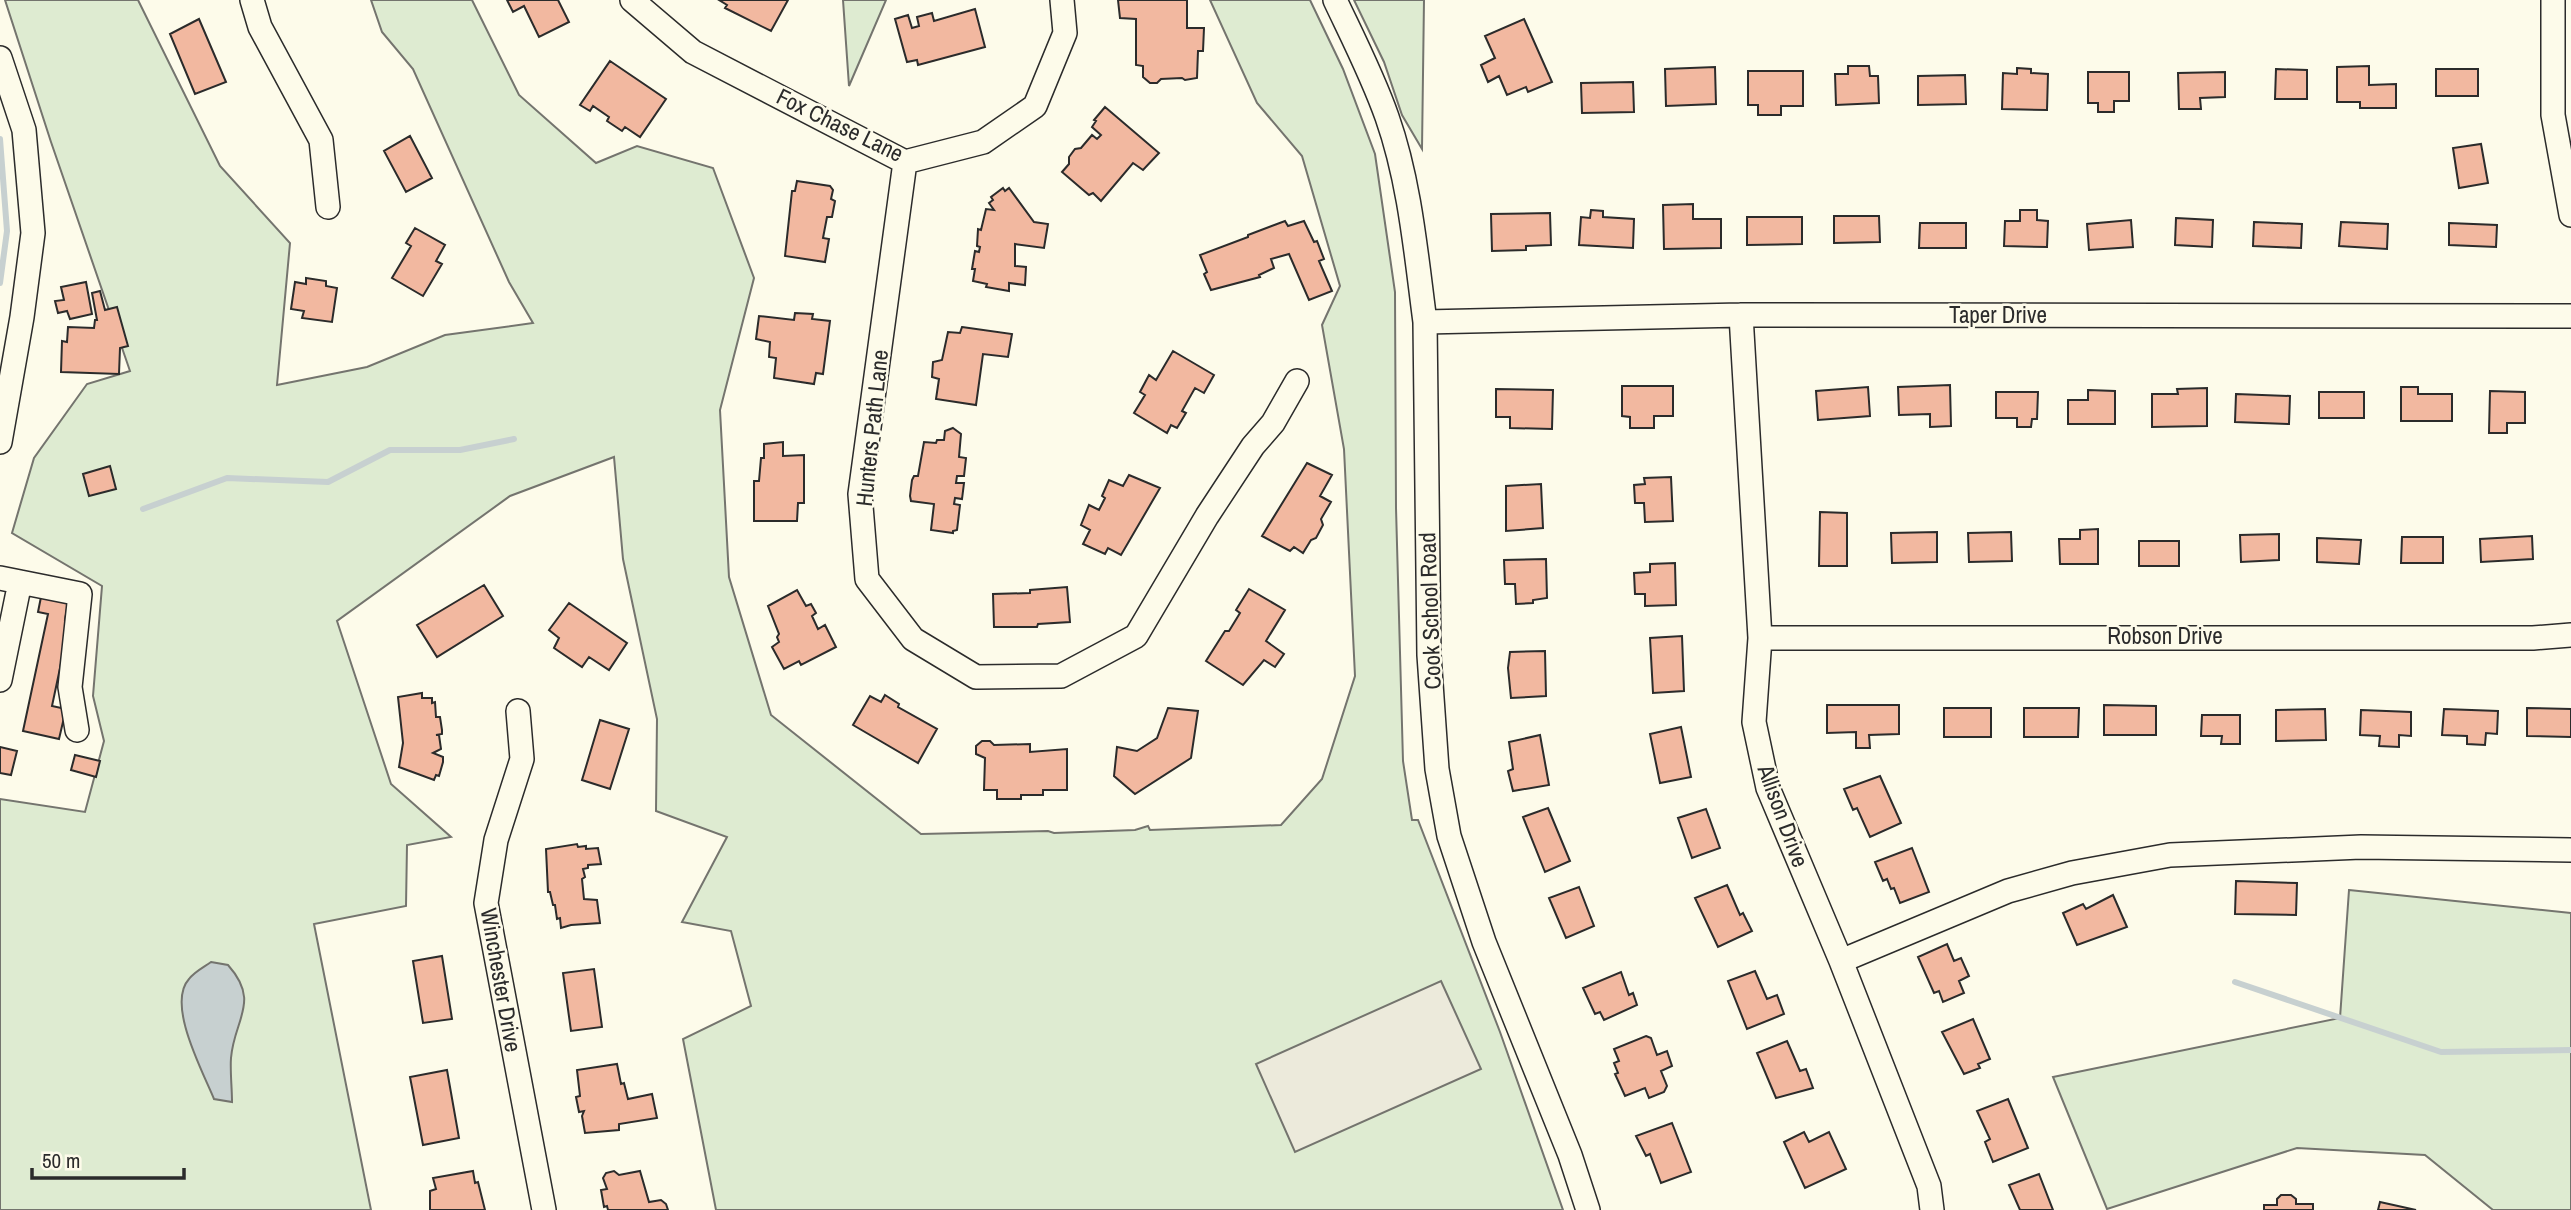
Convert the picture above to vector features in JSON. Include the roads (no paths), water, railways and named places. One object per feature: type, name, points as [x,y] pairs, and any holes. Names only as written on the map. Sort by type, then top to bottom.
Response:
[{"type":"street","points":[[252,0],[260,27],[321,140],[328,207]]},
{"type":"street","name":"Fox Chase Lane","points":[[632,0],[693,52],[905,162],[984,142],[1035,106],[1065,33],[1062,0]]},
{"type":"street","name":"Cook School Road","points":[[1335,0],[1388,118],[1407,192],[1424,322],[1429,655],[1437,769],[1444,809],[1484,942],[1565,1142],[1588,1210]]},
{"type":"street","points":[[2553,0],[2553,114],[2571,215]]},
{"type":"street","points":[[0,58],[24,130],[33,233],[22,317],[0,442]]},
{"type":"street","name":"Hunters Path Lane","points":[[905,162],[860,494],[867,579],[913,639],[976,677],[1061,676],[1136,636],[1207,516],[1253,446],[1273,423],[1297,381]]},
{"type":"street","name":"Taper Drive","points":[[1424,322],[1741,315],[2571,316]]},
{"type":"street","name":"Allison Drive","points":[[1741,315],[1760,638],[1754,722],[1768,789],[1841,961],[1929,1186],[1932,1210]]},
{"type":"street","points":[[0,680],[10,580],[80,594],[70,687],[77,730]]},
{"type":"street","name":"Robson Drive","points":[[1760,638],[2533,638],[2571,635]]},
{"type":"street","name":"Winchester Drive","points":[[518,711],[522,759],[496,840],[486,903],[544,1210]]},
{"type":"street","points":[[1841,961],[2008,891],[2072,873],[2170,855],[2361,847],[2571,850]]},
{"type":"waterway","points":[[0,139],[7,231],[0,283]]},
{"type":"waterway","points":[[143,509],[227,478],[328,482],[390,450],[460,450],[514,439]]},
{"type":"waterway","points":[[2235,982],[2441,1052],[2571,1050]]}]
